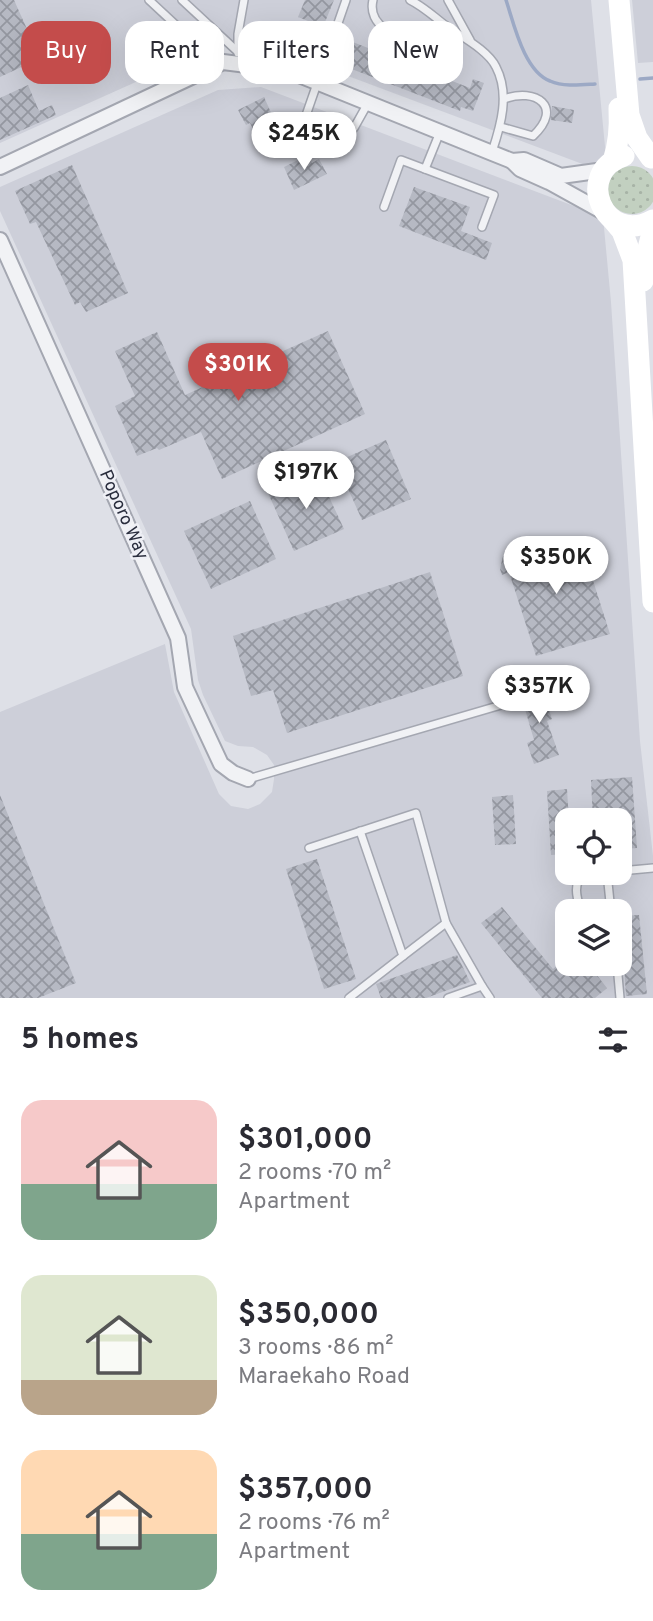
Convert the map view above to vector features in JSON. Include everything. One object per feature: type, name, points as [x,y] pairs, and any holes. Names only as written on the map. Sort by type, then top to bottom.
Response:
[{"type":"main road","points":[[607,0],[620,128],[617,148],[598,186],[598,198],[622,230],[633,260],[653,429]]},
{"type":"main road","points":[[619,0],[626,87],[633,130],[652,159]]},
{"type":"main road","points":[[608,166],[628,154],[640,154],[652,159]]},
{"type":"main road","points":[[609,216],[622,224],[634,226],[653,220]]},
{"type":"main road","points":[[653,229],[643,268],[641,337],[653,602]]},
{"type":"street","points":[[224,62],[238,58]]},
{"type":"street","points":[[0,167],[177,84]]},
{"type":"street","points":[[322,84],[512,161],[520,169],[609,216]]},
{"type":"street","points":[[512,161],[524,160],[561,176],[608,166]]},
{"type":"street","name":"Poporo Way","points":[[0,240],[178,638],[185,687],[221,764],[248,779]]},
{"type":"lane","points":[[149,0],[172,21]]},
{"type":"lane","points":[[183,0],[238,58]]},
{"type":"lane","points":[[240,21],[244,0]]},
{"type":"lane","points":[[339,21],[346,0]]},
{"type":"lane","points":[[373,0],[371,8],[377,21]]},
{"type":"lane","points":[[410,0],[424,6],[440,21]]},
{"type":"lane","points":[[448,0],[473,43]]},
{"type":"lane","points":[[463,37],[496,66],[504,99],[500,127],[492,153]]},
{"type":"lane","points":[[316,84],[303,124],[309,127],[328,132],[355,128],[368,103]]},
{"type":"lane","points":[[500,127],[533,136],[546,122],[544,104],[536,99],[525,94],[504,99]]},
{"type":"lane","points":[[425,169],[440,132]]},
{"type":"lane","points":[[384,206],[401,160],[494,195],[482,227]]},
{"type":"lane","points":[[248,779],[508,703]]},
{"type":"lane","points":[[309,848],[416,813],[446,922],[490,998]]},
{"type":"lane","points":[[360,831],[403,956]]},
{"type":"lane","points":[[632,870],[653,868]]},
{"type":"lane","points":[[349,998],[446,922]]},
{"type":"lane","points":[[618,976],[620,998]]},
{"type":"lane","points":[[448,998],[482,986]]},
{"type":"shaded area","points":[[0,0],[591,0],[606,157],[593,168],[369,84],[463,84],[463,21],[368,21],[368,84],[354,78],[354,21],[238,21],[238,45],[224,46],[224,21],[125,21],[125,84],[131,84],[0,143]]},
{"type":"shaded area","points":[[632,0],[653,0],[653,62],[638,63]]},
{"type":"shaded area","points":[[261,87],[603,217],[640,741],[653,856],[653,998],[0,998],[0,712],[165,644],[174,692],[219,794],[231,806],[248,809],[260,804],[272,792],[274,765],[267,755],[253,747],[238,746],[225,741],[203,695],[198,680],[191,629],[0,211],[0,187],[218,90]]},
{"type":"green space","points":[[632,166],[649,173],[654,181],[654,199],[649,207],[632,214],[615,207],[608,190],[615,173]]},
{"type":"building","points":[[0,0],[14,0],[23,21],[21,21],[21,67],[0,77]]},
{"type":"building","points":[[305,0],[334,0],[325,21],[308,21],[298,17]]},
{"type":"building","points":[[354,42],[368,48],[368,75],[354,70]]},
{"type":"building","points":[[473,79],[484,83],[473,111],[461,107],[460,111],[390,84],[460,84],[470,88]]},
{"type":"building","points":[[28,85],[39,111],[52,105],[56,115],[0,140],[0,98]]},
{"type":"building","points":[[264,97],[287,141],[265,153],[250,123],[246,125],[238,110]]},
{"type":"building","points":[[552,106],[574,110],[572,123],[551,120]]},
{"type":"building","points":[[308,155],[312,163],[319,159],[327,174],[294,190],[284,167]]},
{"type":"building","points":[[72,165],[128,293],[86,312],[80,302],[75,305],[36,222],[30,224],[15,191]]},
{"type":"building","points":[[414,187],[470,207],[461,231],[492,243],[486,260],[399,226]]},
{"type":"building","points":[[328,331],[365,414],[222,479],[201,432],[159,450],[157,448],[137,456],[115,406],[135,396],[115,351],[157,332],[185,395]]},
{"type":"building","points":[[386,440],[411,499],[362,520],[336,462]]},
{"type":"building","points":[[317,471],[344,529],[294,551],[268,493]]},
{"type":"building","points":[[250,501],[276,559],[211,589],[184,531]]},
{"type":"building","points":[[557,539],[571,547],[573,552],[583,549],[610,634],[536,656],[509,572],[502,575],[500,569],[503,556]]},
{"type":"building","points":[[430,572],[463,676],[287,733],[273,690],[251,696],[233,636]]},
{"type":"building","points":[[541,686],[552,719],[547,721],[559,755],[534,764],[527,743],[534,740],[520,692]]},
{"type":"building","points":[[632,777],[637,848],[632,848],[632,808],[592,808],[591,780]]},
{"type":"building","points":[[567,789],[568,808],[555,808],[555,855],[551,855],[547,791]]},
{"type":"building","points":[[0,795],[76,983],[38,998],[0,998]]},
{"type":"building","points":[[513,795],[516,844],[495,845],[492,797]]},
{"type":"building","points":[[317,859],[356,979],[324,989],[286,869]]},
{"type":"building","points":[[502,907],[553,969],[555,967],[555,976],[598,976],[607,988],[595,998],[542,998],[481,923]]},
{"type":"building","points":[[632,915],[639,915],[647,994],[626,996],[625,976],[632,976]]},
{"type":"building","points":[[457,955],[470,982],[426,998],[381,998],[376,984]]},
{"type":"waterway","points":[[506,0],[521,46],[533,68],[541,76],[561,84],[595,84]]},
{"type":"waterway","points":[[640,79],[653,78]]}]
